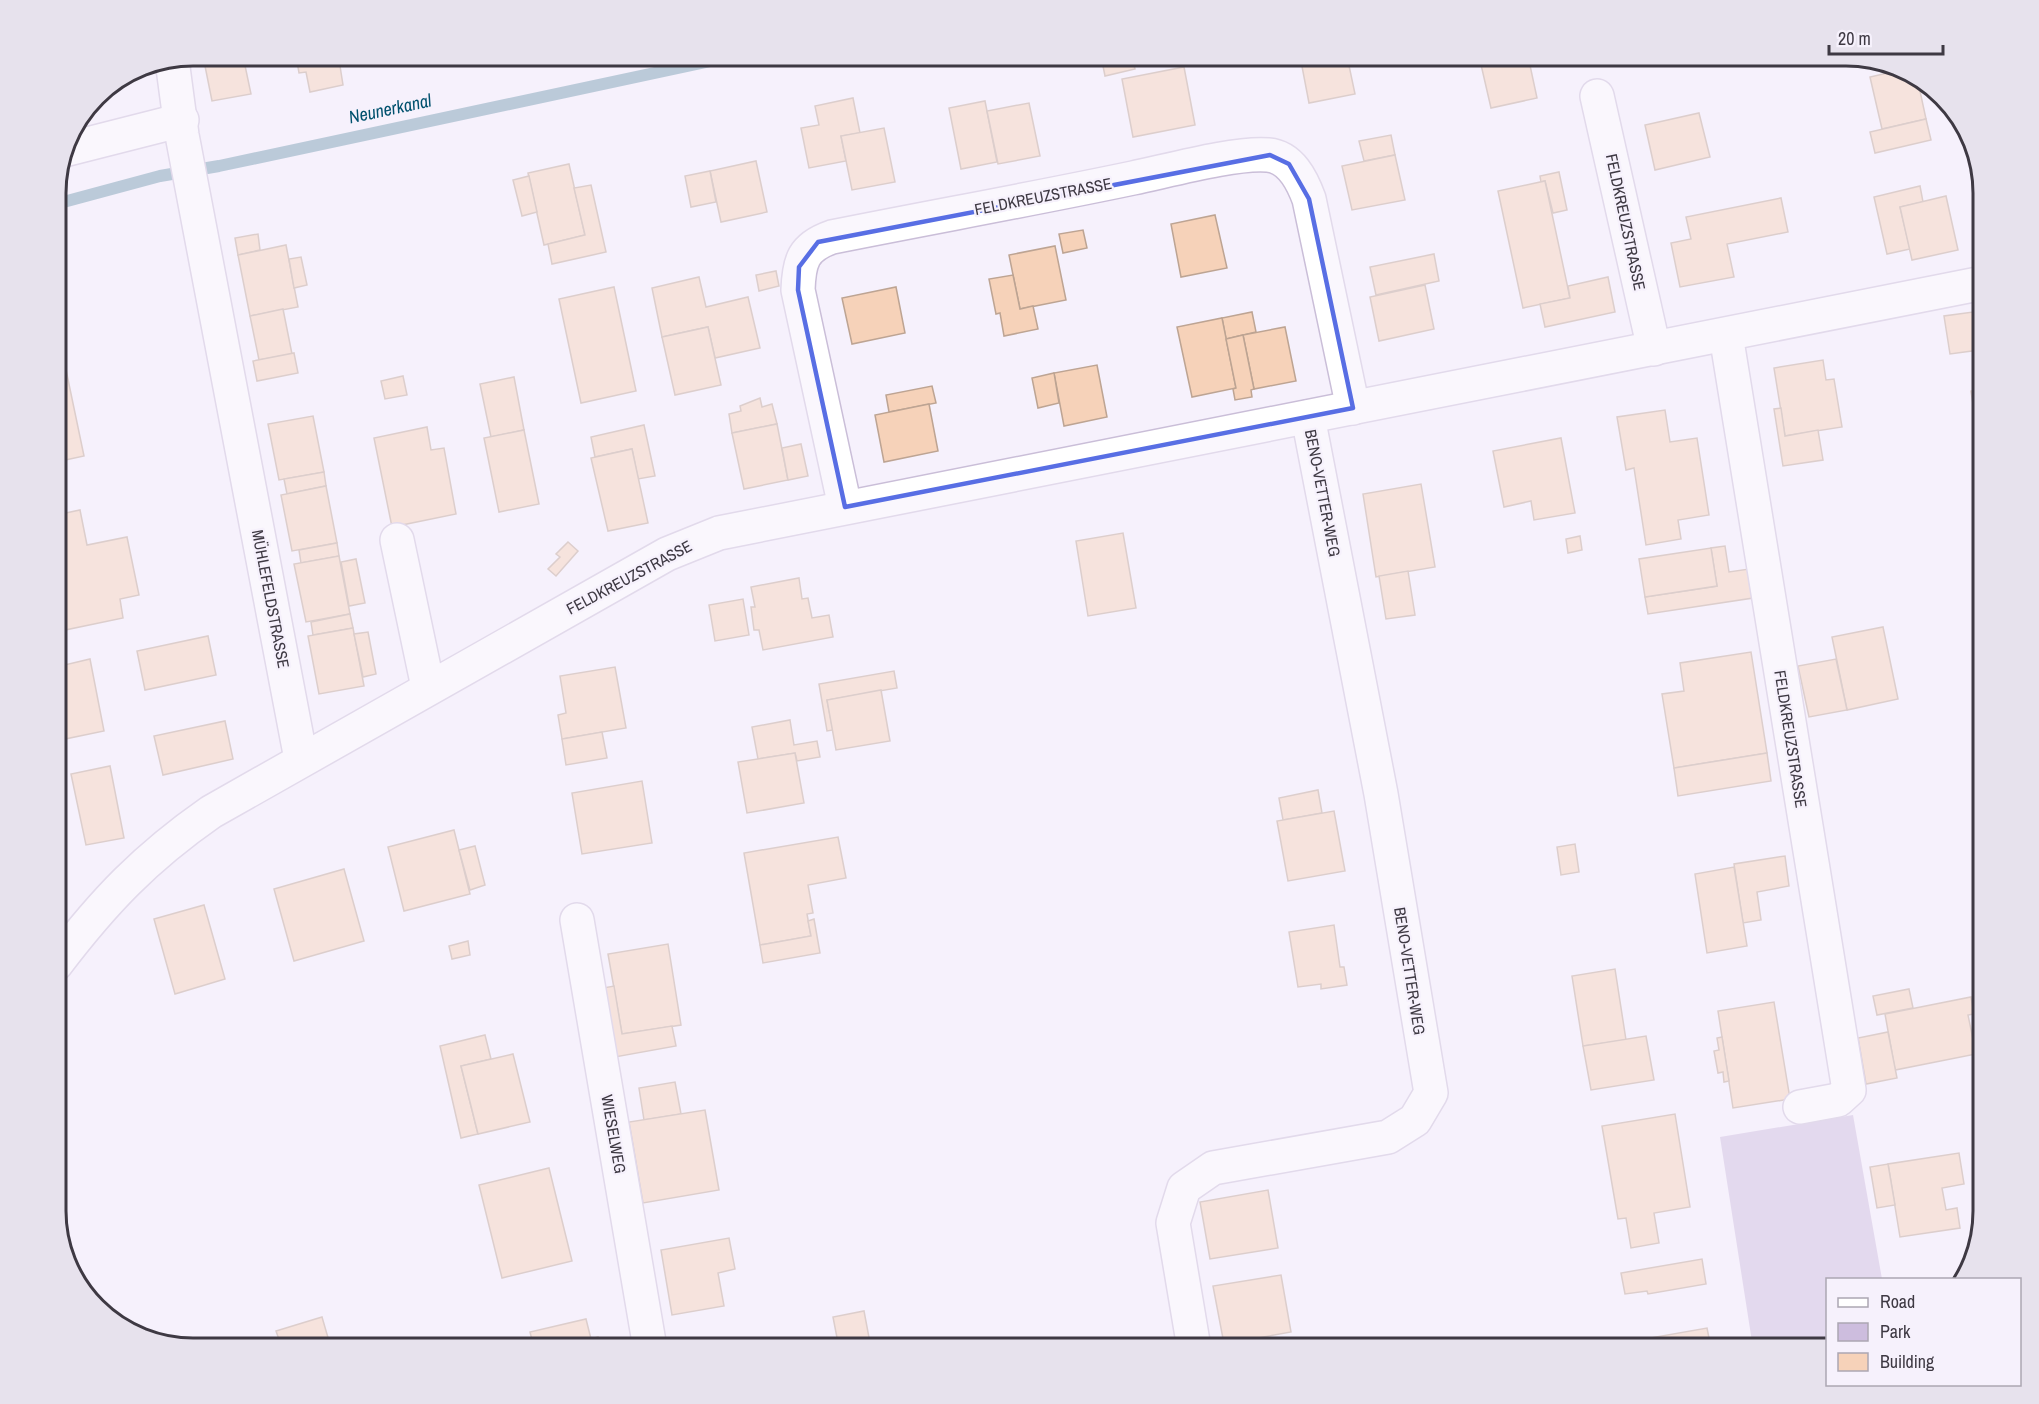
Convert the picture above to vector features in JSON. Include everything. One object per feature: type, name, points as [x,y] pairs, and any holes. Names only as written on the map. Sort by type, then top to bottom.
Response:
[{"type":"street","name":"MÜHLEFELDSTRASSE","points":[[173,67],[197,215],[302,759]]},
{"type":"street","name":"FELDKREUZSTRASSE","points":[[1597,96],[1654,349]]},
{"type":"street","points":[[75,148],[182,127]]},
{"type":"street","name":"FELDKREUZSTRASSE","points":[[845,507],[798,290],[799,267],[807,252],[818,242],[832,237],[1159,172],[1245,156],[1270,155],[1289,164],[1302,180],[1309,199],[1353,408]]},
{"type":"street","name":"FELDKREUZSTRASSE","points":[[302,759],[682,547],[719,533],[1973,285]]},
{"type":"street","name":"FELDKREUZSTRASSE","points":[[1726,335],[1849,1090],[1838,1100],[1800,1107]]},
{"type":"street","name":"BENO-VETTER-WEG","points":[[1192,1338],[1173,1223],[1184,1188],[1213,1168],[1388,1137],[1415,1120],[1431,1094],[1381,794],[1308,417]]},
{"type":"street","points":[[398,540],[428,687]]},
{"type":"street","points":[[66,952],[121,884],[163,846],[211,812],[302,759]]},
{"type":"street","name":"WIESELWEG","points":[[577,920],[648,1338]]},
{"type":"highlighted area","points":[[1270,155],[1289,164],[1309,199],[1353,408],[845,507],[798,290],[799,267],[818,242],[832,237]]},
{"type":"green space","points":[[1853,1115],[1882,1278],[1826,1278],[1826,1338],[1751,1338],[1720,1137]]},
{"type":"building","points":[[205,66],[245,66],[251,94],[212,101]]},
{"type":"building","points":[[298,66],[340,66],[343,85],[310,92],[306,72],[299,73]]},
{"type":"building","points":[[1103,66],[1134,66],[1135,69],[1105,76]]},
{"type":"building","points":[[1302,66],[1349,66],[1355,94],[1309,103]]},
{"type":"building","points":[[1481,66],[1530,66],[1537,98],[1491,108]]},
{"type":"building","points":[[1184,67],[1195,125],[1133,137],[1122,79]]},
{"type":"building","points":[[1887,73],[1916,87],[1920,90],[1926,119],[1882,129],[1870,77]]},
{"type":"building","points":[[853,98],[860,133],[841,136],[846,161],[809,168],[801,128],[819,125],[815,106]]},
{"type":"building","points":[[985,101],[997,162],[961,169],[949,108]]},
{"type":"building","points":[[1029,103],[1040,156],[998,164],[987,111]]},
{"type":"building","points":[[1699,113],[1710,157],[1655,170],[1645,125]]},
{"type":"building","points":[[1926,119],[1931,140],[1875,153],[1870,132]]},
{"type":"building","points":[[884,128],[895,182],[852,190],[841,136]]},
{"type":"building","points":[[1391,135],[1395,155],[1364,161],[1359,141]]},
{"type":"building","points":[[1395,155],[1405,200],[1352,210],[1342,166]]},
{"type":"building","points":[[756,161],[767,212],[721,222],[710,171]]},
{"type":"building","points":[[569,164],[585,235],[544,245],[528,173]]},
{"type":"building","points":[[710,171],[716,202],[691,207],[685,176]]},
{"type":"building","points":[[1559,172],[1567,210],[1553,213],[1545,181],[1541,182],[1540,176]]},
{"type":"building","points":[[529,176],[537,212],[522,216],[513,180]]},
{"type":"building","points":[[1545,181],[1570,298],[1523,308],[1498,191]]},
{"type":"building","points":[[591,185],[606,252],[552,264],[548,244],[585,235],[574,188]]},
{"type":"building","points":[[1920,186],[1923,202],[1900,207],[1910,249],[1887,254],[1874,197]]},
{"type":"building","points":[[1946,196],[1958,250],[1912,260],[1900,207]]},
{"type":"building","points":[[1781,198],[1788,232],[1727,244],[1734,277],[1680,287],[1671,243],[1691,239],[1686,217]]},
{"type":"building","points":[[1215,215],[1227,268],[1181,277],[1171,224]]},
{"type":"building","points":[[1083,230],[1087,248],[1063,253],[1059,234]]},
{"type":"building","points":[[258,234],[260,250],[238,255],[235,238]]},
{"type":"building","points":[[286,245],[298,307],[250,316],[238,255]]},
{"type":"building","points":[[1055,246],[1066,300],[1020,309],[1009,255]]},
{"type":"building","points":[[1434,254],[1439,281],[1376,295],[1370,267]]},
{"type":"building","points":[[301,257],[307,285],[294,288],[289,259]]},
{"type":"building","points":[[776,271],[779,286],[759,291],[756,275]]},
{"type":"building","points":[[1013,275],[1020,309],[1033,306],[1038,329],[1004,336],[1000,313],[996,314],[989,279]]},
{"type":"building","points":[[699,277],[706,307],[748,297],[760,348],[715,358],[708,327],[662,337],[652,288]]},
{"type":"building","points":[[1608,277],[1615,312],[1545,327],[1540,304],[1570,298],[1568,286]]},
{"type":"building","points":[[1425,285],[1434,329],[1379,341],[1370,297]]},
{"type":"building","points":[[614,287],[636,391],[581,403],[559,299]]},
{"type":"building","points":[[896,287],[905,333],[852,344],[842,298]]},
{"type":"building","points":[[283,309],[292,354],[259,360],[250,316]]},
{"type":"building","points":[[1252,312],[1256,332],[1226,339],[1222,318]]},
{"type":"building","points":[[1973,312],[1973,351],[1950,354],[1944,316]]},
{"type":"building","points":[[1222,318],[1236,388],[1192,397],[1177,327]]},
{"type":"building","points":[[708,327],[721,385],[675,395],[662,337]]},
{"type":"building","points":[[1285,327],[1296,381],[1254,389],[1243,335]]},
{"type":"building","points":[[1243,335],[1254,389],[1251,390],[1252,397],[1235,400],[1233,389],[1236,388],[1226,339]]},
{"type":"building","points":[[294,353],[298,373],[257,381],[253,361]]},
{"type":"building","points":[[1823,360],[1826,380],[1834,379],[1842,427],[1785,436],[1774,368]]},
{"type":"building","points":[[1097,365],[1107,417],[1064,426],[1054,373]]},
{"type":"building","points":[[66,370],[84,456],[66,460]]},
{"type":"building","points":[[1054,373],[1059,403],[1038,408],[1032,378]]},
{"type":"building","points":[[403,376],[407,395],[385,399],[381,381]]},
{"type":"building","points":[[514,377],[524,430],[491,437],[480,384]]},
{"type":"building","points":[[932,386],[936,403],[889,412],[886,395]]},
{"type":"building","points":[[760,398],[762,407],[772,404],[777,424],[732,433],[729,414],[741,411],[740,406]]},
{"type":"building","points":[[929,404],[938,451],[884,462],[875,415]]},
{"type":"building","points":[[1781,408],[1785,436],[1818,430],[1823,460],[1783,466],[1774,409]]},
{"type":"building","points":[[1665,410],[1670,442],[1697,438],[1709,515],[1678,520],[1681,539],[1646,545],[1634,468],[1626,470],[1617,417]]},
{"type":"building","points":[[313,416],[324,472],[279,480],[268,424]]},
{"type":"building","points":[[777,424],[788,480],[744,489],[732,433]]},
{"type":"building","points":[[644,425],[655,476],[638,479],[632,449],[595,457],[591,437]]},
{"type":"building","points":[[427,427],[431,450],[444,448],[456,514],[392,527],[374,438]]},
{"type":"building","points":[[524,430],[539,504],[499,512],[484,438]]},
{"type":"building","points":[[1561,438],[1575,513],[1534,520],[1531,501],[1504,507],[1493,451]]},
{"type":"building","points":[[801,444],[808,476],[788,480],[782,448]]},
{"type":"building","points":[[632,449],[648,523],[608,531],[591,458]]},
{"type":"building","points":[[324,472],[326,486],[287,494],[284,479]]},
{"type":"building","points":[[1421,484],[1435,567],[1376,577],[1363,494]]},
{"type":"building","points":[[326,486],[337,543],[292,551],[281,495]]},
{"type":"building","points":[[80,510],[87,545],[127,537],[139,595],[120,599],[123,618],[66,630],[66,513]]},
{"type":"building","points":[[1123,533],[1136,608],[1088,616],[1076,541]]},
{"type":"building","points":[[1580,536],[1582,550],[1568,553],[1566,539]]},
{"type":"building","points":[[568,542],[578,551],[556,576],[548,569],[560,557],[556,554]]},
{"type":"building","points":[[337,543],[339,556],[301,563],[299,550]]},
{"type":"building","points":[[1725,546],[1729,572],[1749,569],[1753,598],[1648,614],[1645,597],[1717,586],[1711,548]]},
{"type":"building","points":[[1711,548],[1717,586],[1645,597],[1639,559]]},
{"type":"building","points":[[339,556],[350,614],[306,622],[294,564]]},
{"type":"building","points":[[356,559],[365,603],[349,606],[341,562]]},
{"type":"building","points":[[1408,571],[1415,615],[1386,619],[1379,576]]},
{"type":"building","points":[[799,578],[802,599],[808,598],[812,618],[829,615],[833,637],[763,650],[759,630],[754,630],[751,607],[755,607],[751,587]]},
{"type":"building","points":[[743,599],[749,635],[715,641],[709,605]]},
{"type":"building","points":[[350,614],[353,628],[313,635],[311,622]]},
{"type":"building","points":[[1883,627],[1898,699],[1847,710],[1832,637]]},
{"type":"building","points":[[353,628],[364,686],[319,694],[308,636]]},
{"type":"building","points":[[368,632],[376,674],[363,677],[354,634]]},
{"type":"building","points":[[208,636],[216,675],[145,690],[137,651]]},
{"type":"building","points":[[1751,652],[1767,753],[1674,768],[1662,694],[1684,691],[1680,663]]},
{"type":"building","points":[[90,659],[104,731],[66,739],[66,665]]},
{"type":"building","points":[[1836,659],[1847,710],[1809,717],[1798,666]]},
{"type":"building","points":[[615,667],[626,728],[562,739],[558,715],[566,713],[560,676]]},
{"type":"building","points":[[894,671],[897,688],[827,700],[833,730],[827,731],[819,684]]},
{"type":"building","points":[[881,690],[890,741],[836,750],[827,700]]},
{"type":"building","points":[[790,720],[794,745],[817,741],[820,757],[797,761],[795,753],[758,759],[752,727]]},
{"type":"building","points":[[225,721],[233,759],[163,775],[154,736]]},
{"type":"building","points":[[602,732],[607,758],[566,765],[562,739]]},
{"type":"building","points":[[795,753],[804,803],[747,813],[738,762]]},
{"type":"building","points":[[1767,753],[1771,781],[1678,796],[1674,768]]},
{"type":"building","points":[[110,766],[124,838],[86,845],[71,774]]},
{"type":"building","points":[[642,781],[652,843],[582,854],[572,793]]},
{"type":"building","points":[[1318,790],[1322,813],[1283,820],[1279,798]]},
{"type":"building","points":[[1334,811],[1345,871],[1288,881],[1277,821]]},
{"type":"building","points":[[454,830],[470,894],[404,911],[388,847]]},
{"type":"building","points":[[838,837],[846,878],[808,885],[813,913],[807,914],[811,936],[760,945],[744,853]]},
{"type":"building","points":[[1575,844],[1579,872],[1561,875],[1557,847]]},
{"type":"building","points":[[475,846],[485,885],[470,890],[459,850]]},
{"type":"building","points":[[1785,856],[1789,886],[1757,892],[1761,920],[1743,923],[1734,864]]},
{"type":"building","points":[[1734,867],[1747,946],[1707,953],[1695,874]]},
{"type":"building","points":[[344,869],[364,941],[294,961],[274,889]]},
{"type":"building","points":[[204,905],[225,979],[175,994],[154,919]]},
{"type":"building","points":[[814,919],[820,953],[763,963],[760,945],[811,936],[808,921]]},
{"type":"building","points":[[1334,925],[1340,967],[1344,967],[1347,985],[1321,989],[1321,984],[1298,987],[1289,932]]},
{"type":"building","points":[[468,941],[470,955],[452,959],[449,946]]},
{"type":"building","points":[[668,944],[681,1025],[622,1034],[608,954]]},
{"type":"building","points":[[1615,969],[1626,1040],[1583,1046],[1572,976]]},
{"type":"building","points":[[614,986],[622,1034],[672,1026],[676,1046],[615,1057],[603,988]]},
{"type":"building","points":[[1909,989],[1913,1008],[1877,1015],[1873,996]]},
{"type":"building","points":[[1971,997],[1973,1014],[1968,1015],[1973,1039],[1973,1055],[1895,1070],[1885,1014]]},
{"type":"building","points":[[1774,1002],[1790,1099],[1733,1108],[1718,1011]]},
{"type":"building","points":[[1888,1032],[1897,1078],[1866,1084],[1858,1038]]},
{"type":"building","points":[[485,1035],[491,1059],[461,1066],[478,1134],[461,1138],[440,1046]]},
{"type":"building","points":[[1646,1036],[1654,1080],[1591,1090],[1583,1046]]},
{"type":"building","points":[[1722,1037],[1729,1081],[1724,1082],[1723,1072],[1718,1073],[1714,1051],[1719,1050],[1717,1038]]},
{"type":"building","points":[[513,1054],[530,1122],[478,1134],[461,1066]]},
{"type":"building","points":[[675,1082],[681,1114],[644,1120],[639,1088]]},
{"type":"building","points":[[705,1110],[719,1190],[643,1203],[629,1122]]},
{"type":"building","points":[[1675,1114],[1690,1207],[1654,1213],[1659,1243],[1631,1248],[1626,1218],[1618,1219],[1602,1126]]},
{"type":"building","points":[[1959,1153],[1964,1184],[1942,1188],[1946,1210],[1957,1208],[1960,1228],[1900,1237],[1888,1164]]},
{"type":"building","points":[[1888,1164],[1895,1205],[1877,1208],[1870,1167]]},
{"type":"building","points":[[549,1168],[572,1261],[502,1278],[479,1185]]},
{"type":"building","points":[[1268,1190],[1278,1248],[1210,1259],[1200,1202]]},
{"type":"building","points":[[729,1238],[735,1269],[718,1273],[724,1306],[672,1315],[661,1250]]},
{"type":"building","points":[[1702,1259],[1706,1284],[1648,1294],[1647,1291],[1625,1294],[1621,1273]]},
{"type":"building","points":[[1281,1275],[1291,1332],[1258,1338],[1223,1338],[1213,1286]]},
{"type":"building","points":[[864,1311],[869,1338],[837,1338],[833,1317]]},
{"type":"building","points":[[322,1317],[328,1338],[278,1338],[276,1331]]},
{"type":"building","points":[[586,1319],[591,1338],[532,1338],[530,1332]]},
{"type":"building","points":[[1707,1328],[1709,1338],[1650,1338]]},
{"type":"waterway","name":"Neunerkanal","points":[[66,201],[160,176],[219,166],[687,66]]}]
